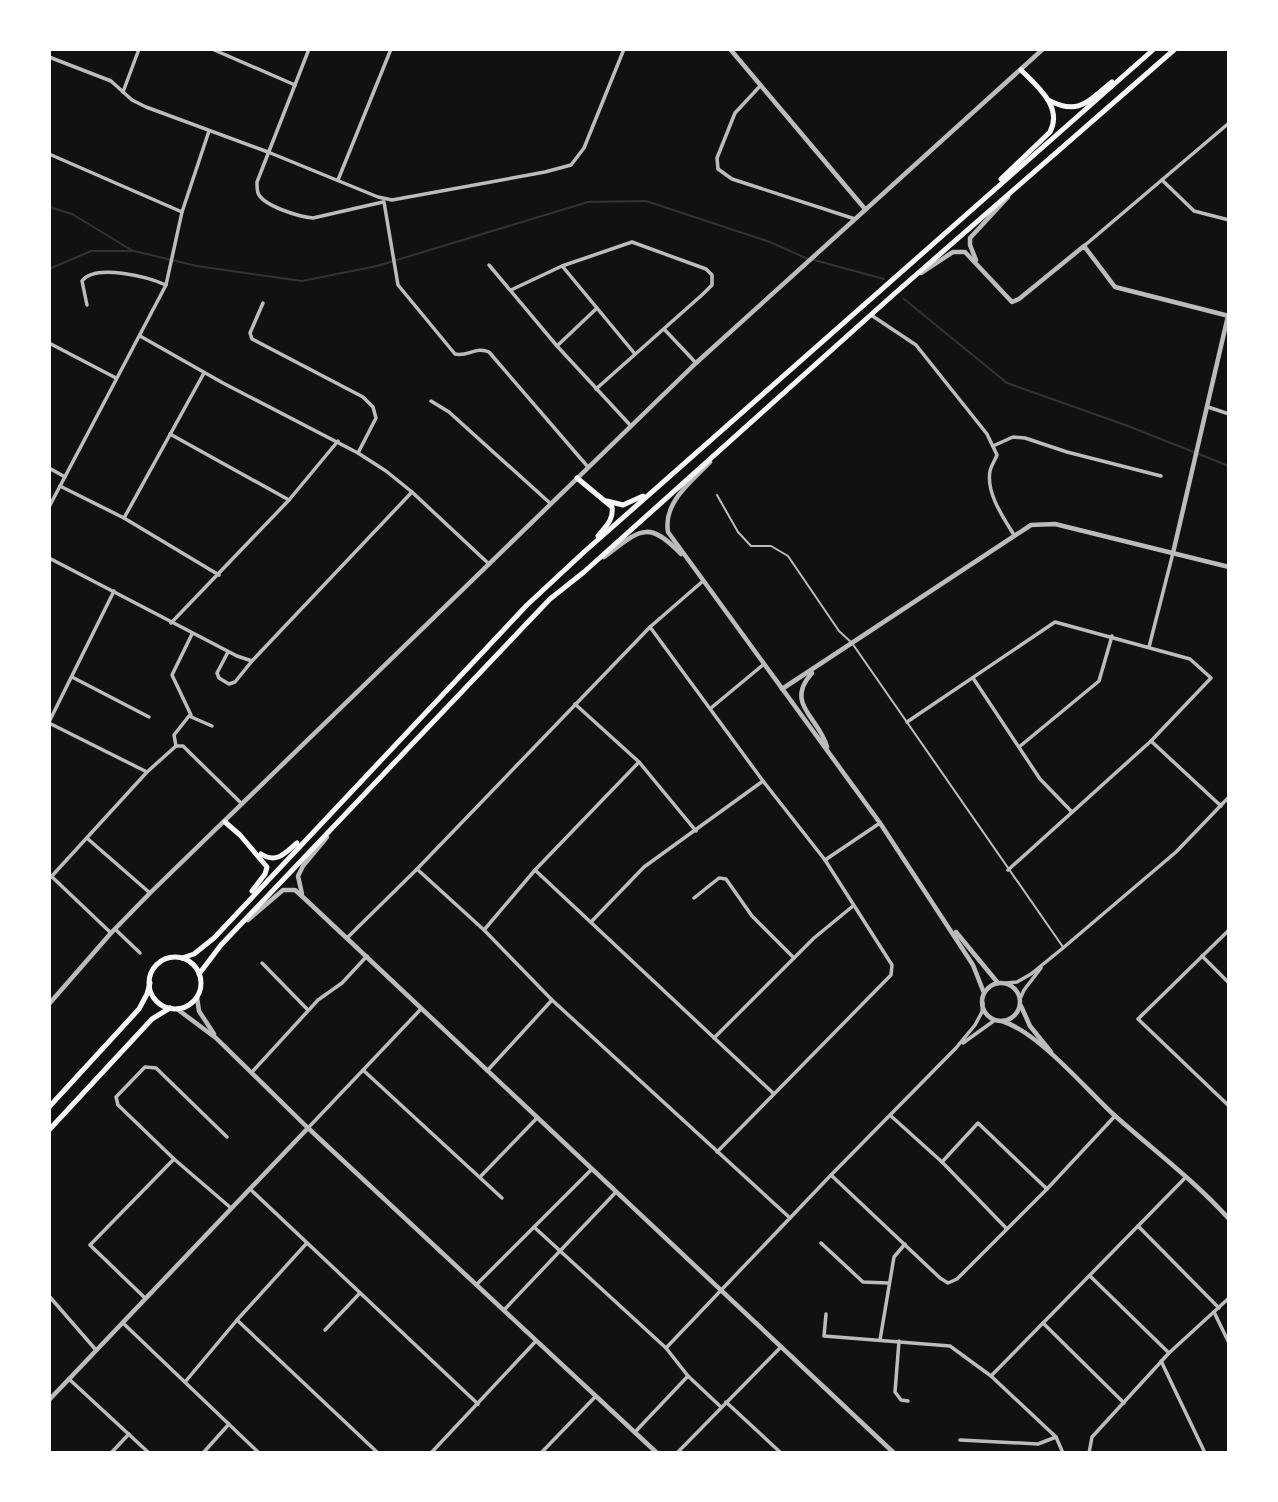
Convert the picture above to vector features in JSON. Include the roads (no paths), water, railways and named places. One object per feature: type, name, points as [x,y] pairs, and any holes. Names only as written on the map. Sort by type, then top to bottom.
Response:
[{"type":"main road","points":[[1048,100],[1063,108],[1084,104],[1153,49]]},
{"type":"main road","points":[[49,1107],[139,1009],[147,994],[151,973],[161,962],[194,954],[207,944],[527,605],[1153,49]]},
{"type":"main road","points":[[199,974],[234,932],[550,599],[584,572],[893,295],[1175,49]]},
{"type":"main road","points":[[936,241],[1050,132],[1054,124],[1055,115],[1048,100],[1021,70]]},
{"type":"main road","points":[[577,478],[612,508],[613,514],[610,522],[584,552]]},
{"type":"main road","points":[[600,497],[624,505],[661,484]]},
{"type":"main road","points":[[253,849],[267,858],[278,858],[323,820]]},
{"type":"main road","points":[[225,822],[268,867],[231,918]]},
{"type":"main road","points":[[150,983],[153,996],[163,1006],[177,1009],[188,1005],[197,997],[201,986],[199,974],[189,961],[182,958]]},
{"type":"main road","points":[[49,1130],[110,1061],[152,1019],[170,1008]]},
{"type":"street","points":[[123,92],[139,49]]},
{"type":"street","points":[[212,49],[295,85]]},
{"type":"street","points":[[309,49],[257,182],[257,192],[264,201],[313,219],[392,200],[571,165],[584,149],[624,49]]},
{"type":"street","points":[[338,180],[391,49]]},
{"type":"street","points":[[730,49],[865,209]]},
{"type":"street","points":[[51,1000],[149,893],[696,363],[1043,49]]},
{"type":"street","points":[[49,58],[111,81],[132,100],[392,200]]},
{"type":"street","points":[[761,85],[735,113],[717,158],[718,169],[733,179],[855,219]]},
{"type":"street","points":[[893,295],[953,253],[965,252],[1002,294],[1012,302],[1019,299],[1229,123]]},
{"type":"street","points":[[49,507],[166,285],[182,212],[209,131]]},
{"type":"street","points":[[49,154],[182,212]]},
{"type":"street","points":[[1162,180],[1194,211],[1229,219]]},
{"type":"street","points":[[980,267],[972,252],[970,238],[1022,183]]},
{"type":"street","points":[[384,202],[397,285],[402,293],[455,354],[462,355],[477,349],[489,352],[588,467]]},
{"type":"street","points":[[511,290],[562,266],[632,242],[706,269],[712,275],[712,285],[596,388]]},
{"type":"street","points":[[1084,246],[1115,287],[1228,316],[1149,647]]},
{"type":"street","points":[[489,265],[557,346],[631,426]]},
{"type":"street","points":[[562,266],[635,354]]},
{"type":"street","points":[[87,305],[82,281],[86,276],[121,273],[148,278],[166,285]]},
{"type":"street","points":[[263,303],[250,333],[252,339],[363,397],[373,407],[376,418],[358,453]]},
{"type":"street","points":[[557,346],[597,308]]},
{"type":"street","points":[[871,315],[916,345],[987,434],[997,455],[990,469],[990,486],[999,511],[1014,535]]},
{"type":"street","points":[[664,328],[696,363]]},
{"type":"street","points":[[140,336],[338,441],[386,471],[489,564]]},
{"type":"street","points":[[49,343],[116,378]]},
{"type":"street","points":[[124,518],[204,372]]},
{"type":"street","points":[[431,401],[449,412],[551,504]]},
{"type":"street","points":[[1208,407],[1229,414]]},
{"type":"street","points":[[170,434],[289,500]]},
{"type":"street","points":[[993,446],[1013,437],[1025,438],[1067,452],[1161,476]]},
{"type":"street","points":[[171,623],[289,500],[338,441]]},
{"type":"street","points":[[725,447],[671,504],[666,518],[668,532],[880,823],[973,965],[984,993]]},
{"type":"street","points":[[49,468],[65,477]]},
{"type":"street","points":[[60,486],[124,518],[219,575]]},
{"type":"street","points":[[228,652],[217,673],[219,678],[229,684],[235,682],[251,661],[412,492]]},
{"type":"street","points":[[782,689],[1031,525],[1055,524],[1229,567]]},
{"type":"street","points":[[584,572],[639,532],[647,531],[658,533],[691,565]]},
{"type":"street","points":[[49,558],[192,634],[251,661]]},
{"type":"street","points":[[348,937],[650,627],[703,582]]},
{"type":"street","points":[[114,591],[49,722],[147,772]]},
{"type":"street","points":[[907,722],[1055,622],[1190,659],[1211,678],[1151,741],[1008,870]]},
{"type":"street","points":[[650,627],[763,781],[825,860],[891,960],[891,975],[718,1152]]},
{"type":"street","points":[[192,634],[172,675],[191,715],[212,726]]},
{"type":"street","points":[[1019,747],[1099,681],[1112,636]]},
{"type":"street","points":[[710,708],[764,664]]},
{"type":"street","points":[[815,669],[805,681],[800,696],[822,733],[829,751]]},
{"type":"street","points":[[72,677],[149,718]]},
{"type":"street","points":[[973,678],[1040,779],[1072,812]]},
{"type":"street","points":[[575,704],[639,762],[696,831]]},
{"type":"street","points":[[176,746],[175,732],[191,715]]},
{"type":"street","points":[[1151,741],[1221,806]]},
{"type":"street","points":[[139,953],[50,875],[87,839],[147,772],[176,746],[183,746],[242,804]]},
{"type":"street","points":[[484,930],[535,870],[639,762]]},
{"type":"street","points":[[591,922],[644,867],[763,781]]},
{"type":"street","points":[[666,1348],[957,1048],[982,1012],[984,993],[988,988],[998,983],[1017,982],[1047,961],[1176,852],[1229,797]]},
{"type":"street","points":[[304,898],[299,888],[298,876],[303,866],[343,818]]},
{"type":"street","points":[[825,860],[880,823]]},
{"type":"street","points":[[87,839],[149,893]]},
{"type":"street","points":[[417,869],[484,930],[552,1000],[790,1218]]},
{"type":"street","points":[[535,870],[773,1093]]},
{"type":"street","points":[[694,898],[719,878],[726,879],[758,924],[794,958]]},
{"type":"street","points":[[234,932],[283,890],[295,890],[894,1453]]},
{"type":"street","points":[[714,1038],[814,938],[853,906]]},
{"type":"street","points":[[942,915],[998,983]]},
{"type":"street","points":[[1229,930],[1138,1019],[1229,1106]]},
{"type":"street","points":[[1202,956],[1229,983]]},
{"type":"street","points":[[253,1072],[308,1010],[342,983],[367,957]]},
{"type":"street","points":[[1002,1021],[1016,1015],[1024,990],[1047,961]]},
{"type":"street","points":[[262,963],[308,1010]]},
{"type":"street","points":[[1006,984],[1016,989],[1030,1026],[1055,1058]]},
{"type":"street","points":[[197,997],[202,1018],[216,1038]]},
{"type":"street","points":[[487,1071],[552,1000]]},
{"type":"street","points":[[982,1003],[986,1013],[995,1020],[1012,1024],[1055,1058],[1115,1116],[1187,1177],[1229,1219]]},
{"type":"street","points":[[177,1009],[216,1038],[253,1072],[308,1128],[657,1453]]},
{"type":"street","points":[[49,1400],[421,1009]]},
{"type":"street","points":[[957,1048],[995,1020]]},
{"type":"street","points":[[227,1137],[156,1068],[145,1067],[116,1097],[118,1105],[174,1159],[231,1208]]},
{"type":"street","points":[[363,1070],[502,1198]]},
{"type":"street","points":[[891,1116],[942,1162],[1007,1229]]},
{"type":"street","points":[[831,1175],[948,1283],[957,1279],[1047,1189],[1115,1116]]},
{"type":"street","points":[[480,1177],[537,1118]]},
{"type":"street","points":[[942,1162],[978,1123],[1047,1189]]},
{"type":"street","points":[[145,1298],[90,1245],[174,1159]]},
{"type":"street","points":[[476,1285],[592,1169]]},
{"type":"street","points":[[991,1376],[1187,1177]]},
{"type":"street","points":[[250,1189],[478,1404]]},
{"type":"street","points":[[503,1311],[616,1192]]},
{"type":"street","points":[[1138,1226],[1219,1308]]},
{"type":"street","points":[[534,1227],[666,1348],[688,1376],[721,1407]]},
{"type":"street","points":[[821,1243],[863,1282],[888,1283]]},
{"type":"street","points":[[185,1382],[306,1244]]},
{"type":"street","points":[[880,1340],[894,1257],[905,1244]]},
{"type":"street","points":[[1090,1275],[1169,1353]]},
{"type":"street","points":[[326,1330],[359,1293]]},
{"type":"street","points":[[49,1296],[96,1350]]},
{"type":"street","points":[[1088,1453],[1092,1437],[1161,1361],[1229,1298]]},
{"type":"street","points":[[1214,1312],[1229,1343]]},
{"type":"street","points":[[826,1314],[824,1336],[950,1346],[991,1376],[1056,1437],[1063,1453]]},
{"type":"street","points":[[237,1320],[378,1453]]},
{"type":"street","points":[[123,1322],[259,1453]]},
{"type":"street","points":[[1043,1323],[1124,1403]]},
{"type":"street","points":[[899,1341],[895,1392],[901,1400],[908,1401]]},
{"type":"street","points":[[431,1453],[536,1342]]},
{"type":"street","points":[[677,1453],[781,1347]]},
{"type":"street","points":[[1161,1361],[1205,1453]]},
{"type":"street","points":[[635,1432],[688,1376]]},
{"type":"street","points":[[69,1379],[149,1453]]},
{"type":"street","points":[[541,1453],[596,1396]]},
{"type":"street","points":[[726,1402],[781,1453]]},
{"type":"street","points":[[203,1453],[229,1424]]},
{"type":"street","points":[[111,1453],[129,1434]]},
{"type":"street","points":[[960,1440],[1038,1444],[1056,1437]]},
{"type":"lane","points":[[716,495],[738,532],[751,546],[771,546],[788,556],[839,631],[852,643],[1063,948]]},
{"type":"waterway","points":[[49,269],[91,251],[134,251],[197,266],[302,281],[377,266],[588,202],[646,201],[770,242],[808,259]]},
{"type":"waterway","points":[[49,207],[72,214],[133,251]]},
{"type":"waterway","points":[[814,260],[884,279]]},
{"type":"waterway","points":[[904,299],[1007,383],[1229,466]]}]
